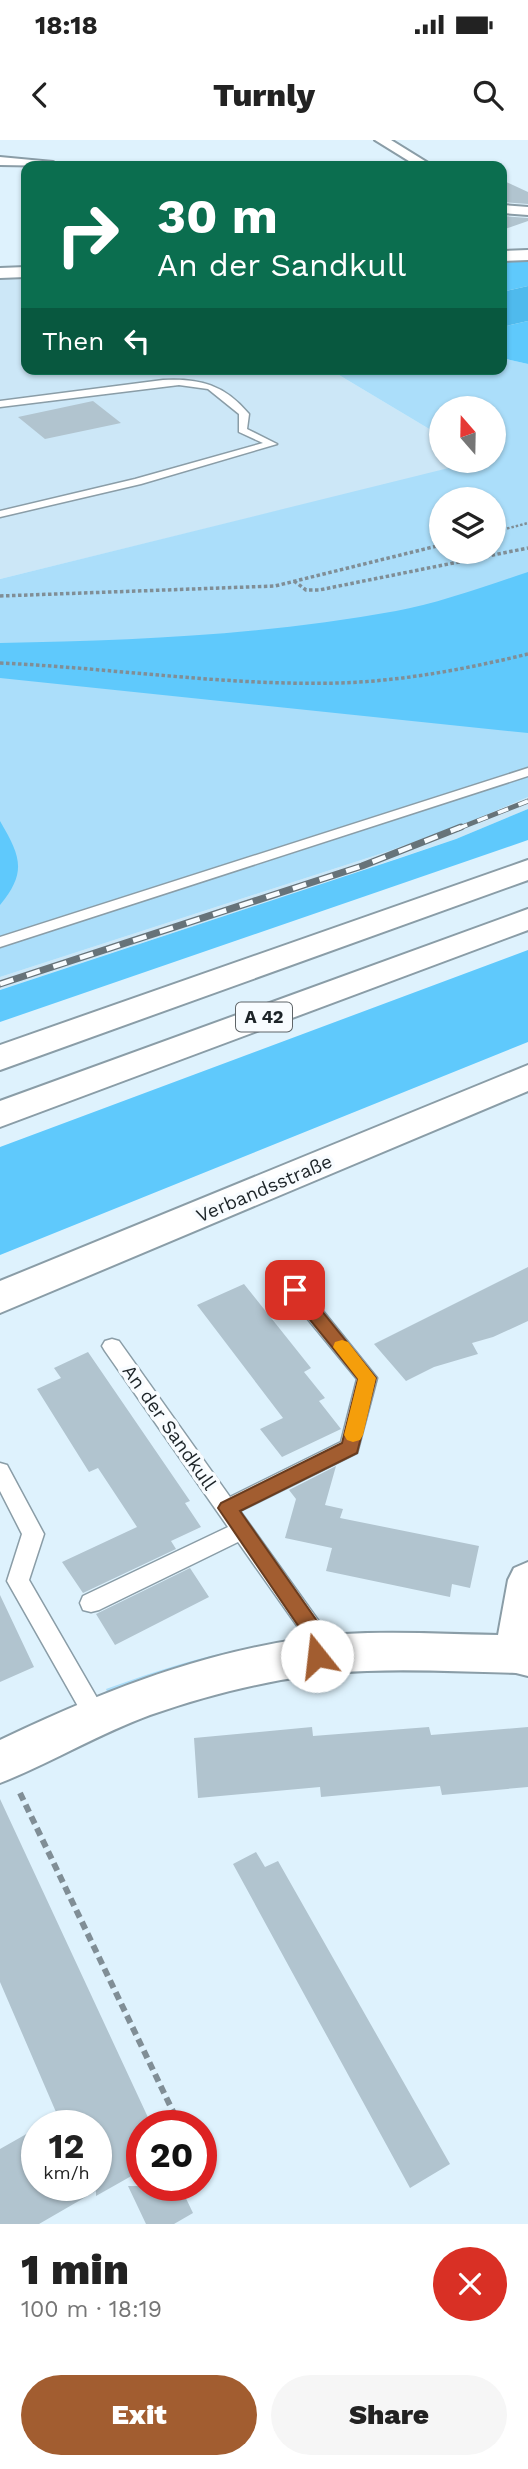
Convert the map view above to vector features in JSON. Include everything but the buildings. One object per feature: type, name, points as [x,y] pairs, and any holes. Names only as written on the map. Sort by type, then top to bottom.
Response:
[{"type":"main road","name":"A 42","points":[[0,1058],[528,869]]},
{"type":"main road","name":"A 42","points":[[0,1115],[528,919]]},
{"type":"main road","name":"Verbandsstraße","points":[[0,1298],[528,1077]]},
{"type":"street","points":[[382,140],[418,161]]},
{"type":"street","points":[[0,161],[21,163]]},
{"type":"street","points":[[507,209],[528,211]]},
{"type":"street","points":[[507,256],[528,255]]},
{"type":"street","points":[[0,273],[21,272]]},
{"type":"street","points":[[2,1761],[96,1717],[161,1692],[317,1656],[522,1655],[528,1580]]},
{"type":"lane","points":[[0,404],[138,385],[202,384],[216,389],[238,407],[244,414],[242,430],[272,444],[137,482],[0,514]]},
{"type":"lane","points":[[0,942],[528,772]]},
{"type":"lane","name":"An der Sandkull","points":[[227,1508],[350,1447],[368,1378],[295,1290]]},
{"type":"lane","name":"An der Sandkull","points":[[112,1346],[310,1627],[317,1656]]},
{"type":"lane","points":[[0,1471],[33,1534],[18,1581],[96,1717]]},
{"type":"lane","points":[[90,1603],[242,1530]]},
{"type":"path","points":[[506,529],[528,523]]},
{"type":"path","points":[[0,596],[275,586],[429,548]]},
{"type":"path","points":[[294,581],[306,590],[319,590],[528,548]]},
{"type":"path","points":[[0,663],[63,664],[270,683],[341,684],[478,667],[528,654]]},
{"type":"path","points":[[2,1761],[172,2110]]},
{"type":"shaded area","points":[[528,258],[528,286],[507,291],[507,259]]},
{"type":"shaded area","points":[[21,276],[21,375],[339,375],[429,429],[429,473],[433,473],[0,579],[0,277]]},
{"type":"shaded area","points":[[528,286],[528,321],[507,326],[507,291]]},
{"type":"shaded area","points":[[528,321],[528,364],[507,359],[507,326]]},
{"type":"shaded area","points":[[507,359],[528,364],[528,797],[389,851],[0,977],[0,579],[429,473],[506,473],[506,396],[429,396],[429,429],[339,375],[507,375]]},
{"type":"shaded area","points":[[528,572],[528,733],[0,678],[0,643],[99,641],[297,626],[412,608]]},
{"type":"shaded area","points":[[528,797],[528,809],[456,839],[0,990],[0,977],[389,851]]},
{"type":"shaded area","points":[[528,809],[528,840],[0,1022],[0,990],[456,839]]},
{"type":"shaded area","points":[[0,821],[13,845],[18,864],[14,883],[0,905]]},
{"type":"shaded area","points":[[528,950],[528,1042],[0,1255],[0,1147]]},
{"type":"shaded area","points":[[293,1641],[108,1694],[106,1689],[198,1659]]},
{"type":"railway","points":[[457,829],[528,801]]},
{"type":"railway","points":[[0,984],[362,866],[461,827]]},
{"type":"slow traffic","points":[[342,1347],[368,1378],[353,1435]]},
{"type":"route","points":[[295,1290],[368,1378],[350,1447],[227,1508],[310,1627],[317,1656]]}]
